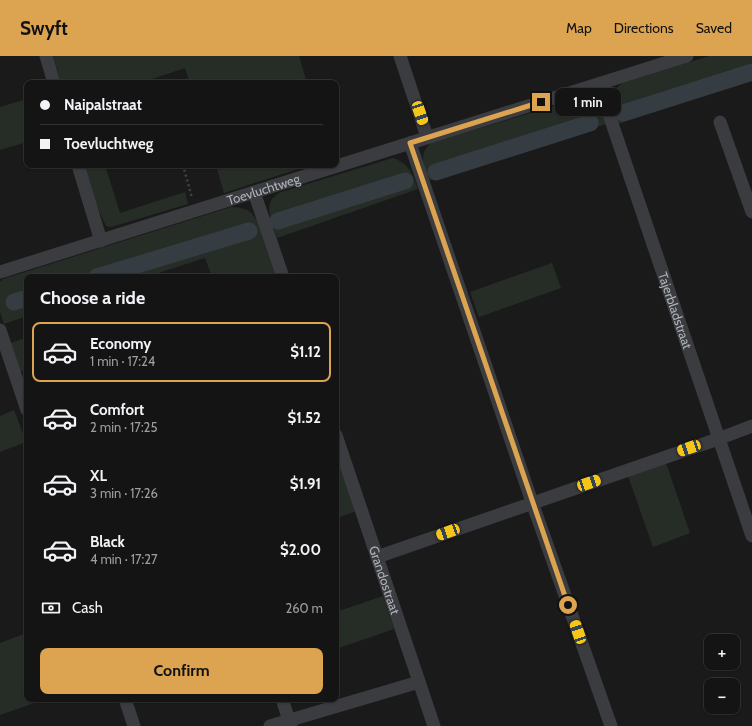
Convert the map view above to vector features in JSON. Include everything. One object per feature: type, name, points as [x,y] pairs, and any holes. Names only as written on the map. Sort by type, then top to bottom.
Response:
[{"type":"street","points":[[46,56],[53,80]]},
{"type":"street","points":[[400,56],[427,137]]},
{"type":"street","name":"Toevluchtweg","points":[[339,165],[687,56]]},
{"type":"street","name":"Tajerbladstraat","points":[[599,84],[752,536]]},
{"type":"street","points":[[720,122],[752,212]]},
{"type":"street","points":[[410,143],[532,502],[611,726]]},
{"type":"street","points":[[79,168],[101,241]]},
{"type":"street","name":"Toevluchtweg","points":[[0,272],[330,168]]},
{"type":"street","points":[[254,192],[282,274]]},
{"type":"street","points":[[0,330],[24,401]]},
{"type":"street","points":[[377,557],[752,426]]},
{"type":"street","name":"Grandostraat","points":[[339,443],[434,726]]},
{"type":"street","points":[[270,726],[290,723],[419,682]]},
{"type":"street","points":[[126,702],[134,726]]},
{"type":"street","points":[[283,702],[290,723]]},
{"type":"path","points":[[184,168],[196,210]]},
{"type":"shaded area","points":[[53,56],[299,56],[306,80],[189,80],[185,68],[149,80],[60,80]]},
{"type":"shaded area","points":[[709,56],[752,56],[752,81],[618,124],[612,101],[612,96],[617,87],[623,83]]},
{"type":"shaded area","points":[[577,99],[584,99],[594,102],[600,109],[606,124],[428,181],[423,156],[424,151],[431,143]]},
{"type":"shaded area","points":[[24,100],[24,143],[0,150],[0,107]]},
{"type":"shaded area","points":[[393,158],[407,166],[418,189],[277,238],[269,210],[271,201],[278,194]]},
{"type":"shaded area","points":[[85,168],[106,168],[120,213],[185,192],[188,204],[111,227],[106,226],[95,202]]},
{"type":"shaded area","points":[[217,168],[301,168],[224,193]]},
{"type":"shaded area","points":[[231,207],[238,207],[249,211],[258,223],[266,241],[277,274],[211,274],[205,258],[155,274],[24,274],[24,317],[4,324],[0,312],[0,282],[3,279]]},
{"type":"shaded area","points":[[552,263],[561,288],[479,317],[470,292]]},
{"type":"shaded area","points":[[24,338],[24,370],[20,372],[11,343]]},
{"type":"shaded area","points":[[14,410],[24,437],[24,443],[0,452],[0,416]]},
{"type":"shaded area","points":[[339,459],[357,511],[339,517]]},
{"type":"shaded area","points":[[666,463],[690,533],[653,547],[628,476]]},
{"type":"shaded area","points":[[383,596],[394,629],[339,648],[339,611]]},
{"type":"shaded area","points":[[24,634],[24,702],[37,702],[0,715],[0,643]]},
{"type":"waterway","points":[[623,113],[752,72]]},
{"type":"waterway","points":[[436,172],[590,123]]},
{"type":"waterway","points":[[278,221],[405,181]]},
{"type":"waterway","points":[[107,274],[249,231]]},
{"type":"waterway","points":[[14,302],[24,299]]},
{"type":"route","points":[[541,102],[410,143],[568,605]]}]
